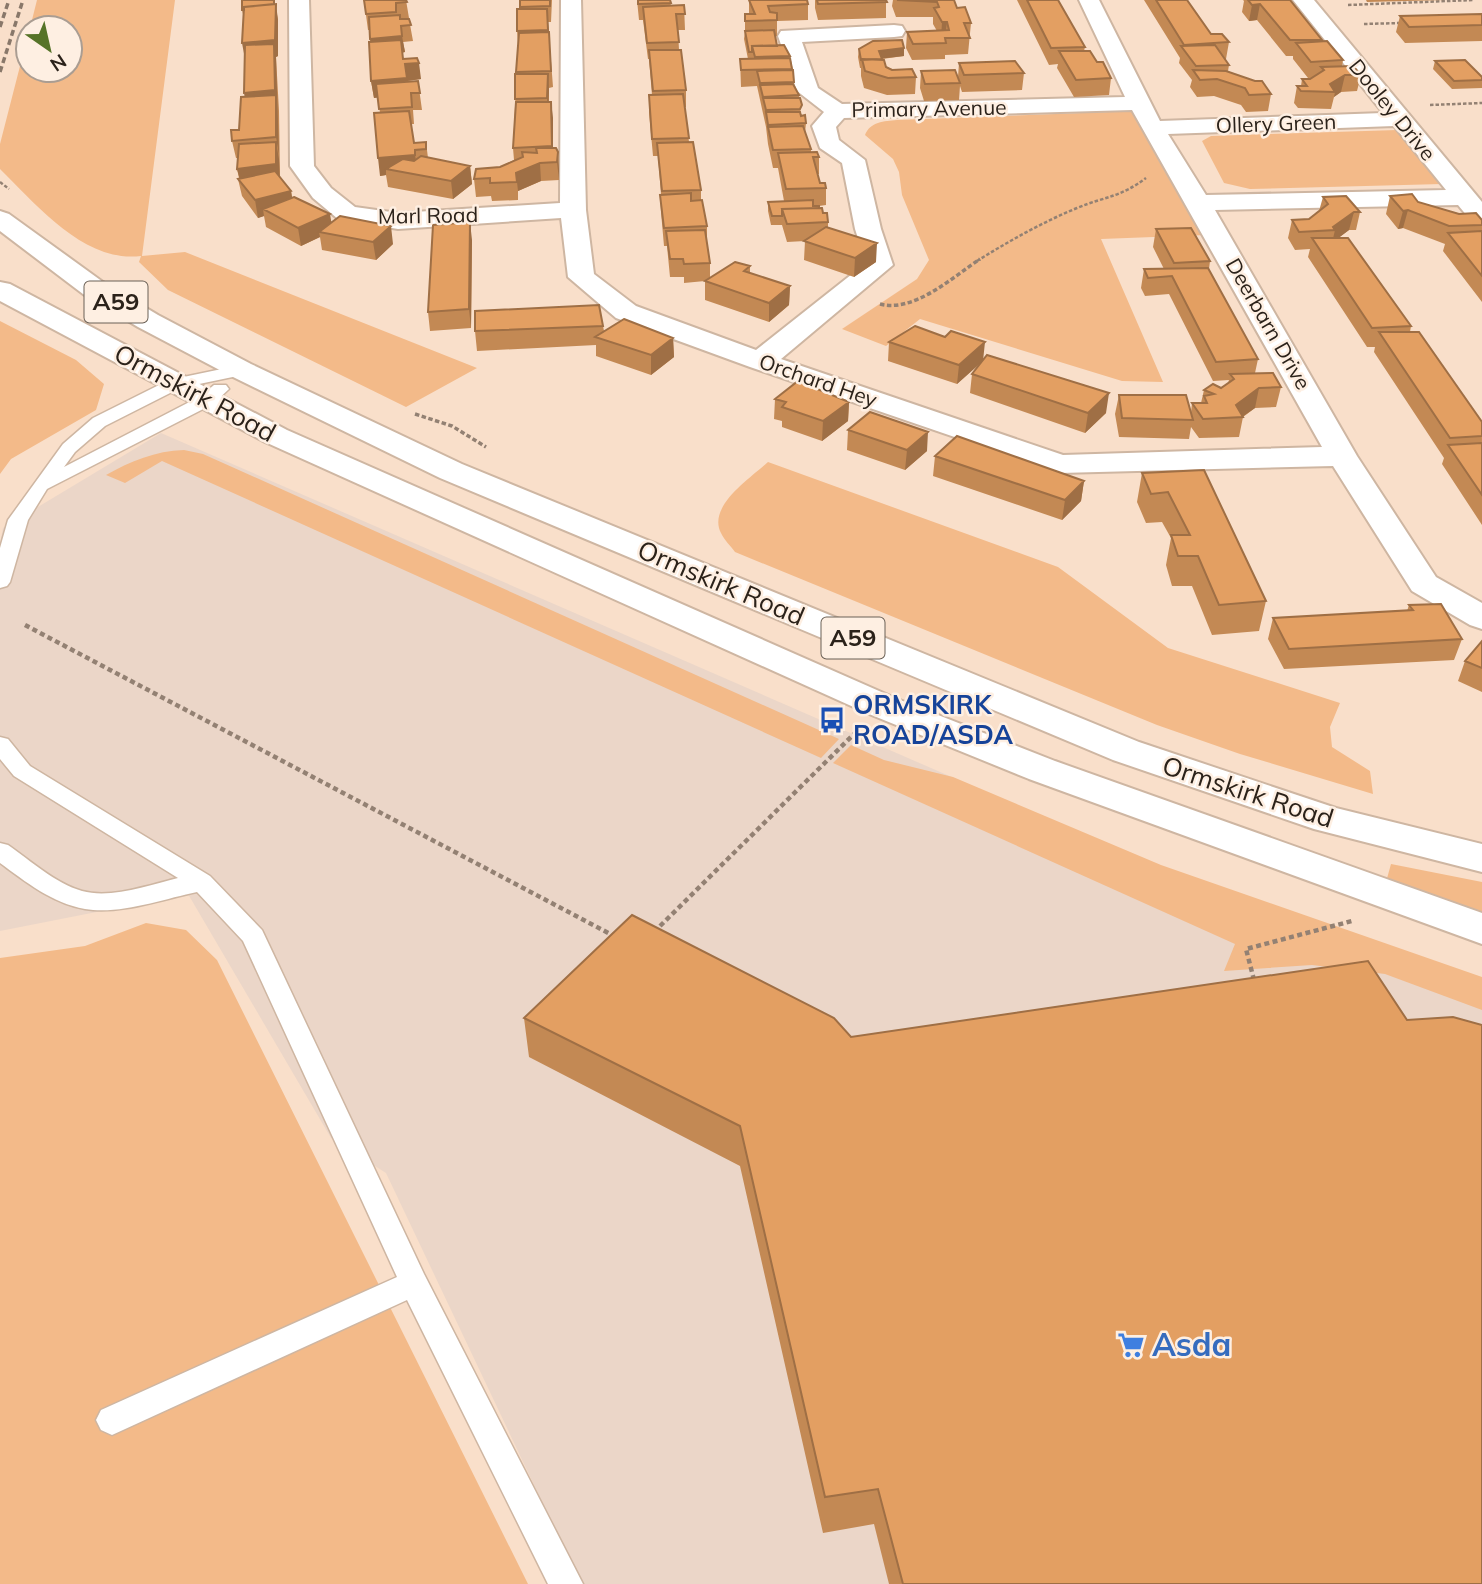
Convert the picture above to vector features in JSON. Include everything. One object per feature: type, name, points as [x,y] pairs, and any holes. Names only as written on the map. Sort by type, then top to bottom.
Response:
[{"type":"main road","name":"Marl Road","points":[[299,0],[302,166],[323,193],[346,214],[398,220],[573,210]]},
{"type":"main road","name":"Orchard Hey","points":[[571,0],[573,210],[581,277],[626,312],[1060,464],[1342,456]]},
{"type":"main road","name":"Deerbarn Drive","points":[[1089,0],[1152,128],[1199,203],[1342,456],[1424,584],[1482,618]]},
{"type":"main road","name":"Dooley Drive","points":[[1306,3],[1482,218]]},
{"type":"main road","points":[[838,111],[808,91],[789,36],[894,31]]},
{"type":"main road","name":"Primary Avenue","points":[[760,361],[880,265],[868,229],[853,160],[828,143],[824,126],[838,111],[1141,103]]},
{"type":"main road","name":"Ollery Green","points":[[1152,128],[1394,113]]},
{"type":"main road","points":[[1199,203],[1463,197]]},
{"type":"main road","name":"Ormskirk Road","points":[[0,219],[93,288],[241,370],[451,471],[1076,732],[1173,769],[1322,819],[1482,858]]},
{"type":"main road","name":"Ormskirk Road","points":[[0,290],[276,436],[882,706],[1042,771],[1482,929]]},
{"type":"lane","points":[[0,582],[18,520],[69,448],[99,422],[176,384],[241,370]]},
{"type":"lane","points":[[39,487],[207,400],[241,370]]},
{"type":"lane","points":[[0,744],[22,771],[202,882],[253,936],[414,1283],[566,1584]]},
{"type":"lane","points":[[0,851],[55,888],[86,901],[141,895],[202,882]]},
{"type":"lane","points":[[113,1420],[414,1283]]},
{"type":"path","points":[[1306,3],[1473,0]]},
{"type":"path","points":[[1324,25],[1404,22]]},
{"type":"path","points":[[1394,113],[1482,103]]},
{"type":"path","points":[[845,293],[891,307],[920,298],[1005,243],[1079,207],[1126,193],[1151,174],[1153,159],[1171,158]]},
{"type":"path","points":[[0,182],[10,190]]},
{"type":"path","points":[[413,414],[452,426],[487,448]]},
{"type":"path","points":[[25,625],[616,938]]},
{"type":"path","points":[[646,941],[744,840],[882,706]]},
{"type":"path","points":[[1259,989],[1253,978],[1246,948],[1364,917]]},
{"type":"shaded area","points":[[37,0],[175,0],[142,256],[185,252],[477,368],[406,407],[168,290],[139,262],[141,256],[120,256],[100,250],[63,229],[0,169],[0,144],[15,84],[84,84],[84,14],[34,14]]},
{"type":"shaded area","points":[[1134,111],[1206,235],[1101,239],[1163,382],[1122,381],[920,319],[886,346],[842,329],[917,279],[929,260],[902,195],[899,172],[893,159],[865,135],[870,127],[897,120]]},
{"type":"shaded area","points":[[1397,130],[1443,179],[1442,184],[1250,189],[1224,183],[1202,141],[1211,136]]},
{"type":"shaded area","points":[[0,321],[76,360],[104,384],[96,410],[11,459],[0,474]]},
{"type":"shaded area","points":[[161,433],[1347,949],[1482,999],[1482,1584],[581,1584],[386,1173],[331,1138],[188,894],[0,931],[0,543],[3,528]]},
{"type":"shaded area","points":[[184,450],[203,454],[839,739],[821,758],[162,461],[125,483],[106,475],[144,458],[163,452]]},
{"type":"shaded area","points":[[768,462],[1058,567],[1168,648],[1340,703],[1330,727],[1332,747],[1370,771],[1373,794],[1240,754],[1157,725],[735,552],[721,533],[718,523],[720,513],[733,493]]},
{"type":"shaded area","points":[[851,745],[884,760],[953,777],[1161,865],[1482,977],[1482,1010],[1385,974],[1312,965],[1224,971],[1235,944],[833,763]]},
{"type":"shaded area","points":[[1391,864],[1482,882],[1482,912],[1386,882]]},
{"type":"shaded area","points":[[146,923],[186,930],[217,960],[528,1584],[0,1584],[0,958],[85,946]]},
{"type":"building","points":[[242,0],[274,0],[274,4],[244,7],[242,10]]},
{"type":"building","points":[[364,0],[407,2],[396,3],[396,12],[366,14]]},
{"type":"building","points":[[520,0],[550,0],[550,6],[520,7]]},
{"type":"building","points":[[638,0],[670,0],[671,3],[638,4]]},
{"type":"building","points":[[749,0],[807,0],[808,4],[768,6],[770,12],[777,13],[777,20],[745,21],[745,14],[755,14]]},
{"type":"building","points":[[817,0],[886,0],[887,2],[818,4]]},
{"type":"building","points":[[897,0],[954,0],[957,8],[965,7],[971,23],[964,23],[970,38],[945,38],[946,43],[913,44],[907,32],[949,30],[947,22],[942,22],[934,8],[939,7],[937,2]]},
{"type":"building","points":[[1027,0],[1058,0],[1085,47],[1051,48]]},
{"type":"building","points":[[1156,0],[1187,0],[1211,34],[1222,34],[1229,42],[1184,45]]},
{"type":"building","points":[[1248,0],[1290,0],[1322,40],[1290,40],[1260,4],[1252,5]]},
{"type":"building","points":[[276,4],[275,40],[242,43],[244,7]]},
{"type":"building","points":[[684,5],[685,14],[676,14],[679,42],[647,43],[643,7]]},
{"type":"building","points":[[517,9],[547,9],[548,30],[517,31]]},
{"type":"building","points":[[1482,14],[1482,25],[1409,27],[1400,16]]},
{"type":"building","points":[[400,15],[400,19],[409,19],[411,25],[401,26],[402,36],[370,39],[369,17]]},
{"type":"building","points":[[774,30],[777,46],[752,46],[752,52],[749,52],[745,31]]},
{"type":"building","points":[[549,32],[551,71],[516,72],[519,33]]},
{"type":"building","points":[[401,40],[403,59],[417,58],[419,63],[405,64],[407,78],[371,81],[369,42]]},
{"type":"building","points":[[902,40],[904,48],[879,51],[882,59],[861,60],[859,49],[873,41]]},
{"type":"building","points":[[1327,41],[1343,60],[1311,62],[1296,43]]},
{"type":"building","points":[[274,44],[275,90],[244,93],[245,45]]},
{"type":"building","points":[[784,45],[790,56],[755,57],[752,46]]},
{"type":"building","points":[[1215,45],[1229,65],[1196,66],[1181,46]]},
{"type":"building","points":[[649,50],[681,50],[686,90],[653,91]]},
{"type":"building","points":[[1059,51],[1090,51],[1097,62],[1103,62],[1111,78],[1076,80]]},
{"type":"building","points":[[790,58],[792,69],[741,70],[740,59]]},
{"type":"building","points":[[862,59],[884,60],[886,67],[892,70],[912,69],[916,77],[888,78],[865,71]]},
{"type":"building","points":[[1465,60],[1482,80],[1454,81],[1435,61]]},
{"type":"building","points":[[1015,61],[1024,73],[964,75],[959,63]]},
{"type":"building","points":[[1353,66],[1361,75],[1345,75],[1330,84],[1335,92],[1301,91],[1297,86],[1307,86],[1302,79],[1310,79],[1324,70],[1321,67]]},
{"type":"building","points":[[793,70],[794,82],[760,83],[757,71]]},
{"type":"building","points":[[955,70],[960,83],[925,84],[921,71]]},
{"type":"building","points":[[1193,70],[1226,71],[1262,81],[1271,94],[1249,95],[1245,88],[1217,79],[1200,80]]},
{"type":"building","points":[[515,74],[548,74],[547,98],[515,99]]},
{"type":"building","points":[[418,81],[420,93],[411,93],[412,107],[379,109],[376,84]]},
{"type":"building","points":[[793,84],[799,95],[763,97],[760,85]]},
{"type":"building","points":[[683,94],[689,138],[652,139],[649,95]]},
{"type":"building","points":[[276,95],[276,137],[232,141],[231,130],[239,130],[241,97]]},
{"type":"building","points":[[763,98],[800,98],[802,105],[800,109],[766,110]]},
{"type":"building","points":[[516,102],[551,102],[552,146],[513,148]]},
{"type":"building","points":[[409,111],[414,143],[426,142],[426,149],[415,150],[415,155],[378,158],[374,113]]},
{"type":"building","points":[[766,112],[800,112],[801,116],[805,115],[806,123],[768,125]]},
{"type":"building","points":[[803,126],[811,149],[773,150],[768,127]]},
{"type":"building","points":[[276,142],[276,164],[237,169],[239,144]]},
{"type":"building","points":[[693,142],[701,190],[662,191],[657,143]]},
{"type":"building","points":[[536,148],[556,148],[557,162],[540,163],[516,173],[517,182],[490,183],[490,178],[474,179],[476,169],[500,167],[523,157],[522,152],[537,153]]},
{"type":"building","points":[[817,152],[819,157],[813,157],[820,183],[825,183],[826,188],[786,189],[778,153]]},
{"type":"building","points":[[421,156],[470,166],[451,181],[386,169],[403,159],[414,161]]},
{"type":"building","points":[[275,171],[291,191],[255,200],[238,179]]},
{"type":"building","points":[[691,193],[691,201],[702,200],[707,226],[664,228],[660,195]]},
{"type":"building","points":[[1412,194],[1418,202],[1459,214],[1476,213],[1482,220],[1482,225],[1449,226],[1408,210],[1403,211],[1390,196]]},
{"type":"building","points":[[1346,196],[1360,212],[1354,212],[1333,227],[1335,230],[1299,232],[1292,220],[1309,219],[1328,204],[1323,197]]},
{"type":"building","points":[[294,197],[330,214],[298,228],[263,209]]},
{"type":"building","points":[[813,200],[813,206],[819,208],[782,209],[782,216],[772,216],[768,202]]},
{"type":"building","points":[[822,208],[823,213],[827,213],[828,222],[787,224],[782,209]]},
{"type":"building","points":[[340,216],[391,226],[373,242],[319,232]]},
{"type":"building","points":[[470,222],[469,309],[428,312],[433,225]]},
{"type":"building","points":[[826,227],[877,243],[855,258],[804,241]]},
{"type":"building","points":[[1191,228],[1210,261],[1174,263],[1156,229]]},
{"type":"building","points":[[705,230],[710,263],[684,264],[683,259],[670,259],[666,231]]},
{"type":"building","points":[[1482,231],[1482,276],[1448,233]]},
{"type":"building","points":[[1312,238],[1348,238],[1411,326],[1372,328]]},
{"type":"building","points":[[735,262],[750,266],[744,271],[790,286],[769,303],[705,281]]},
{"type":"building","points":[[1208,268],[1258,359],[1216,362],[1172,276],[1148,278],[1144,269]]},
{"type":"building","points":[[599,305],[603,326],[475,331],[475,311]]},
{"type":"building","points":[[624,319],[673,338],[651,355],[595,337]]},
{"type":"building","points":[[915,326],[945,337],[951,331],[985,342],[959,365],[889,342]]},
{"type":"building","points":[[1379,332],[1419,332],[1482,422],[1482,436],[1450,438]]},
{"type":"building","points":[[987,355],[1109,393],[1088,413],[972,374]]},
{"type":"building","points":[[1273,373],[1281,387],[1259,388],[1236,405],[1243,417],[1203,419],[1192,403],[1207,403],[1204,396],[1214,394],[1204,390],[1213,384],[1221,388],[1234,379],[1230,374]]},
{"type":"building","points":[[798,381],[849,402],[823,421],[782,407],[786,402],[775,399]]},
{"type":"building","points":[[1119,395],[1186,395],[1193,420],[1122,418]]},
{"type":"building","points":[[870,412],[928,432],[907,450],[848,430]]},
{"type":"building","points":[[957,436],[1084,481],[1065,500],[935,456]]},
{"type":"building","points":[[1482,443],[1482,495],[1448,445]]},
{"type":"building","points":[[1204,470],[1266,601],[1219,605],[1198,556],[1178,556],[1171,535],[1190,535],[1168,492],[1151,494],[1142,473]]},
{"type":"building","points":[[1441,604],[1462,639],[1289,649],[1273,618],[1413,610],[1409,605]]},
{"type":"building","points":[[1482,641],[1482,668],[1465,661]]},
{"type":"building","name":"Asda","points":[[632,915],[834,1018],[851,1037],[1368,961],[1407,1020],[1453,1017],[1482,1025],[1482,1584],[903,1584],[878,1489],[825,1497],[740,1126],[524,1018]]},
{"type":"railway","points":[[0,27],[9,0]]},
{"type":"railway","points":[[0,72],[23,0]]},
{"type":"place","name":"ORMSKIRK ROAD/ASDA","points":[[832,720]]},
{"type":"place","name":"Asda","points":[[1131,1345]]}]
